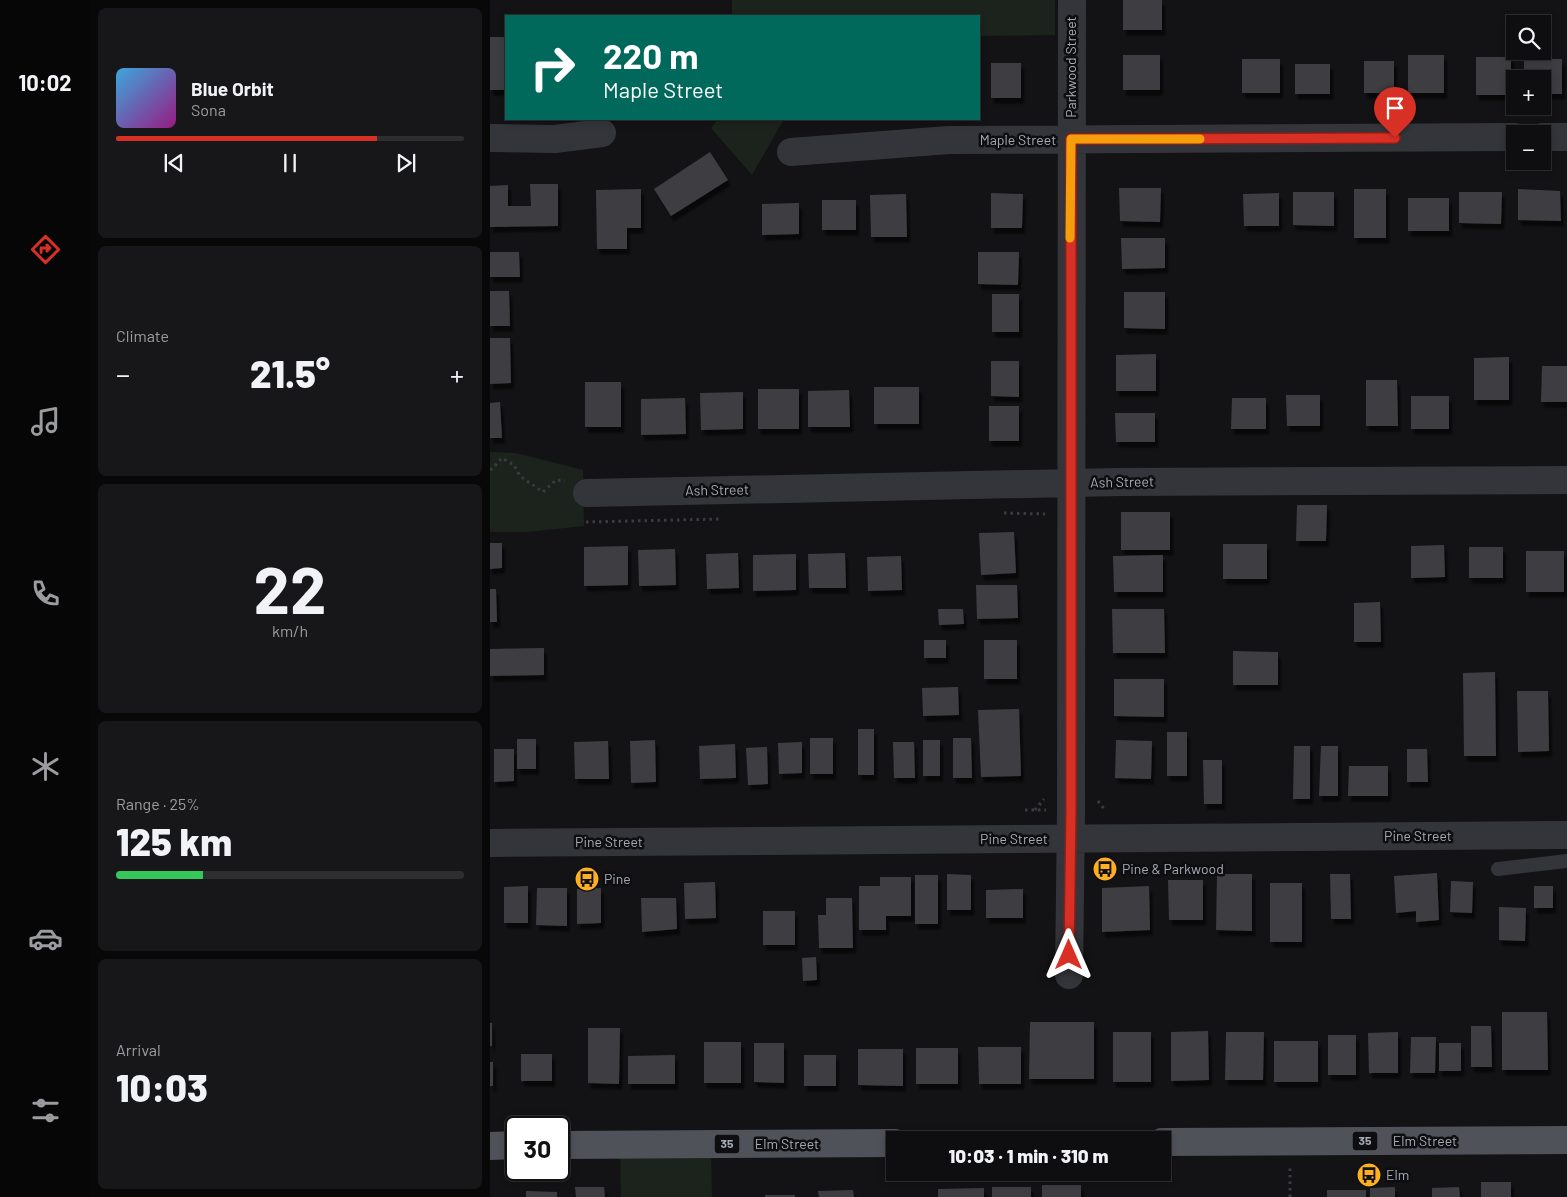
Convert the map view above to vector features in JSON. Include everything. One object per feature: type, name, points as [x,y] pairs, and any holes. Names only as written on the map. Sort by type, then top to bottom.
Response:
[{"type":"main road","name":"Elm Street","points":[[1171,1142],[1567,1140]]},
{"type":"main road","name":"Elm Street","points":[[570,1145],[886,1143]]},
{"type":"main road","points":[[490,1146],[505,1145]]},
{"type":"street","name":"Parkwood Street","points":[[1069,975],[1072,0]]},
{"type":"street","points":[[490,138],[555,139],[602,133]]},
{"type":"street","name":"Maple Street","points":[[791,152],[948,140],[1506,137]]},
{"type":"street","points":[[1551,137],[1567,137]]},
{"type":"street","name":"Ash Street","points":[[587,493],[1070,483],[1567,480]]},
{"type":"street","name":"Pine Street","points":[[490,843],[1567,835]]},
{"type":"lane","points":[[1498,869],[1567,861]]},
{"type":"path","points":[[490,469],[502,458],[514,465],[520,476],[543,492],[556,480],[572,481],[587,493]]},
{"type":"path","points":[[1034,810],[1048,794]]},
{"type":"shaded area","points":[[732,0],[1055,0],[1055,35],[980,36],[980,15],[732,15]]},
{"type":"shaded area","points":[[717,120],[783,120],[752,175],[711,128]]},
{"type":"shaded area","points":[[490,452],[516,453],[583,470],[584,526],[527,532],[490,532]]},
{"type":"shaded area","points":[[620,1147],[711,1147],[712,1197],[621,1197]]},
{"type":"building","points":[[1123,0],[1162,0],[1162,30],[1123,30]]},
{"type":"building","points":[[490,37],[505,37],[505,90],[490,90]]},
{"type":"building","points":[[1123,55],[1160,55],[1160,90],[1123,90]]},
{"type":"building","points":[[1408,55],[1444,55],[1444,93],[1408,93]]},
{"type":"building","points":[[1476,57],[1506,57],[1506,60],[1511,60],[1511,70],[1506,70],[1506,95],[1476,95]]},
{"type":"building","points":[[1242,59],[1280,59],[1280,93],[1242,93]]},
{"type":"building","points":[[1562,59],[1562,94],[1551,94],[1551,70],[1524,70],[1524,60]]},
{"type":"building","points":[[1364,61],[1394,61],[1394,93],[1364,93]]},
{"type":"building","points":[[991,63],[1021,63],[1021,98],[991,98]]},
{"type":"building","points":[[1295,64],[1330,64],[1330,94],[1295,94]]},
{"type":"building","points":[[710,152],[728,180],[671,216],[654,189]]},
{"type":"building","points":[[530,184],[558,184],[558,226],[490,227],[490,186],[508,185],[508,206],[531,206]]},
{"type":"building","points":[[1119,188],[1161,188],[1160,222],[1120,221]]},
{"type":"building","points":[[641,189],[641,228],[627,228],[627,249],[597,249],[596,190]]},
{"type":"building","points":[[1354,189],[1386,189],[1386,238],[1354,238]]},
{"type":"building","points":[[1518,189],[1560,191],[1561,221],[1518,220]]},
{"type":"building","points":[[1293,192],[1334,192],[1334,226],[1293,225]]},
{"type":"building","points":[[1459,192],[1502,192],[1501,224],[1459,223]]},
{"type":"building","points":[[991,193],[1023,194],[1022,228],[991,228]]},
{"type":"building","points":[[1279,193],[1279,226],[1244,226],[1243,194]]},
{"type":"building","points":[[906,194],[907,237],[871,237],[870,195]]},
{"type":"building","points":[[1408,198],[1449,198],[1449,231],[1408,231]]},
{"type":"building","points":[[822,200],[856,200],[856,230],[822,230]]},
{"type":"building","points":[[799,203],[799,234],[762,235],[762,204]]},
{"type":"building","points":[[1121,238],[1165,238],[1165,268],[1122,269]]},
{"type":"building","points":[[490,252],[519,252],[520,277],[490,277]]},
{"type":"building","points":[[978,252],[1019,252],[1018,285],[978,284]]},
{"type":"building","points":[[490,291],[509,291],[510,326],[490,326]]},
{"type":"building","points":[[1124,292],[1165,292],[1165,329],[1124,328]]},
{"type":"building","points":[[992,294],[1019,294],[1019,332],[992,332]]},
{"type":"building","points":[[490,338],[510,338],[511,383],[490,384]]},
{"type":"building","points":[[1156,354],[1156,391],[1116,391],[1116,355]]},
{"type":"building","points":[[1509,357],[1509,400],[1474,400],[1474,358]]},
{"type":"building","points":[[991,361],[1019,361],[1019,397],[991,396]]},
{"type":"building","points":[[1542,366],[1567,366],[1567,402],[1541,402]]},
{"type":"building","points":[[1366,380],[1397,380],[1398,426],[1366,426]]},
{"type":"building","points":[[585,382],[621,382],[621,427],[585,427]]},
{"type":"building","points":[[874,387],[919,387],[919,424],[874,424]]},
{"type":"building","points":[[758,389],[799,389],[799,429],[758,429]]},
{"type":"building","points":[[849,390],[850,427],[808,427],[808,391]]},
{"type":"building","points":[[743,392],[743,429],[701,430],[700,393]]},
{"type":"building","points":[[1286,395],[1320,395],[1320,426],[1287,426]]},
{"type":"building","points":[[1411,396],[1449,396],[1449,429],[1411,429]]},
{"type":"building","points":[[685,398],[686,434],[641,435],[641,399]]},
{"type":"building","points":[[1232,398],[1266,398],[1266,429],[1231,429]]},
{"type":"building","points":[[500,402],[502,438],[490,438],[490,403]]},
{"type":"building","points":[[989,406],[1019,406],[1019,441],[989,441]]},
{"type":"building","points":[[1115,413],[1155,413],[1155,442],[1116,442]]},
{"type":"building","points":[[1297,505],[1327,505],[1326,541],[1296,541]]},
{"type":"building","points":[[1121,512],[1170,512],[1170,550],[1121,550]]},
{"type":"building","points":[[1014,532],[1016,573],[981,575],[979,533]]},
{"type":"building","points":[[490,543],[502,543],[502,568],[490,569]]},
{"type":"building","points":[[1223,544],[1267,544],[1267,579],[1223,579]]},
{"type":"building","points":[[1444,545],[1445,577],[1411,578],[1411,546]]},
{"type":"building","points":[[628,546],[628,585],[584,586],[584,547]]},
{"type":"building","points":[[1469,547],[1503,547],[1503,578],[1469,578]]},
{"type":"building","points":[[675,549],[676,585],[639,586],[638,550]]},
{"type":"building","points":[[1526,551],[1564,551],[1564,592],[1526,592]]},
{"type":"building","points":[[738,553],[739,588],[707,589],[706,554]]},
{"type":"building","points":[[845,553],[846,588],[809,588],[808,554]]},
{"type":"building","points":[[796,554],[796,590],[753,591],[753,555]]},
{"type":"building","points":[[1163,555],[1163,592],[1114,592],[1113,556]]},
{"type":"building","points":[[901,556],[902,590],[868,591],[867,557]]},
{"type":"building","points":[[976,585],[1017,585],[1018,618],[977,619]]},
{"type":"building","points":[[490,589],[496,589],[497,622],[490,622]]},
{"type":"building","points":[[1380,602],[1381,642],[1354,642],[1354,603]]},
{"type":"building","points":[[938,609],[963,609],[964,624],[939,625]]},
{"type":"building","points":[[1112,609],[1164,609],[1165,653],[1113,653]]},
{"type":"building","points":[[924,640],[946,640],[946,658],[924,658]]},
{"type":"building","points":[[984,640],[1017,640],[1017,679],[984,679]]},
{"type":"building","points":[[544,648],[544,675],[490,676],[490,649]]},
{"type":"building","points":[[1233,651],[1278,652],[1278,685],[1233,685]]},
{"type":"building","points":[[1495,672],[1496,756],[1464,756],[1463,673]]},
{"type":"building","points":[[1114,679],[1164,679],[1164,717],[1114,716]]},
{"type":"building","points":[[958,687],[959,715],[923,716],[922,688]]},
{"type":"building","points":[[1517,691],[1548,691],[1549,751],[1518,752]]},
{"type":"building","points":[[1019,709],[1021,776],[981,777],[978,710]]},
{"type":"building","points":[[858,729],[874,729],[874,775],[858,775]]},
{"type":"building","points":[[1167,732],[1187,732],[1187,776],[1167,776]]},
{"type":"building","points":[[810,738],[833,738],[833,774],[810,774]]},
{"type":"building","points":[[953,738],[971,738],[972,778],[953,778]]},
{"type":"building","points":[[517,739],[536,739],[536,769],[517,769]]},
{"type":"building","points":[[655,740],[656,782],[631,783],[630,741]]},
{"type":"building","points":[[923,740],[940,740],[940,776],[923,776]]},
{"type":"building","points":[[1116,740],[1152,741],[1151,779],[1115,778]]},
{"type":"building","points":[[608,741],[609,779],[575,779],[574,742]]},
{"type":"building","points":[[802,742],[802,773],[779,774],[778,743]]},
{"type":"building","points":[[893,742],[914,742],[915,778],[894,778]]},
{"type":"building","points":[[735,744],[736,778],[700,779],[699,746]]},
{"type":"building","points":[[1294,746],[1310,746],[1310,799],[1293,799]]},
{"type":"building","points":[[1321,746],[1338,746],[1338,796],[1319,796]]},
{"type":"building","points":[[767,747],[768,784],[748,785],[746,748]]},
{"type":"building","points":[[494,749],[514,749],[514,781],[494,782]]},
{"type":"building","points":[[1407,749],[1427,749],[1428,782],[1407,782]]},
{"type":"building","points":[[1203,760],[1222,760],[1222,804],[1204,804]]},
{"type":"building","points":[[1349,766],[1388,766],[1388,796],[1348,796]]},
{"type":"building","points":[[1437,873],[1439,920],[1416,922],[1416,911],[1396,913],[1394,876]]},
{"type":"building","points":[[947,874],[971,875],[971,910],[947,910]]},
{"type":"building","points":[[1217,874],[1252,874],[1252,931],[1216,930]]},
{"type":"building","points":[[1330,874],[1350,874],[1351,919],[1331,919]]},
{"type":"building","points":[[915,875],[938,875],[938,924],[915,924]]},
{"type":"building","points":[[880,877],[911,877],[911,916],[886,916],[886,930],[859,930],[859,886],[880,886]]},
{"type":"building","points":[[1168,880],[1203,880],[1203,920],[1169,920]]},
{"type":"building","points":[[1451,881],[1473,882],[1472,913],[1450,912]]},
{"type":"building","points":[[715,882],[716,918],[685,919],[684,883]]},
{"type":"building","points":[[1270,883],[1302,883],[1302,942],[1270,942]]},
{"type":"building","points":[[528,886],[528,923],[504,923],[504,887]]},
{"type":"building","points":[[1149,886],[1150,930],[1102,932],[1102,888]]},
{"type":"building","points":[[1534,886],[1553,886],[1553,908],[1534,908]]},
{"type":"building","points":[[537,888],[567,888],[567,926],[536,925]]},
{"type":"building","points":[[601,888],[601,923],[577,924],[577,889]]},
{"type":"building","points":[[1023,889],[1023,918],[986,918],[986,890]]},
{"type":"building","points":[[641,898],[676,898],[677,929],[642,932]]},
{"type":"building","points":[[826,898],[852,898],[853,948],[819,948],[818,915],[826,915]]},
{"type":"building","points":[[1499,907],[1526,908],[1525,941],[1499,940]]},
{"type":"building","points":[[763,911],[795,911],[795,945],[763,945]]},
{"type":"building","points":[[816,957],[817,980],[803,981],[802,958]]},
{"type":"building","points":[[1502,1012],[1547,1012],[1548,1070],[1502,1070]]},
{"type":"building","points":[[1030,1022],[1094,1022],[1094,1079],[1029,1079]]},
{"type":"building","points":[[490,1023],[492,1023],[492,1046],[490,1046]]},
{"type":"building","points":[[1471,1026],[1491,1026],[1492,1067],[1471,1067]]},
{"type":"building","points":[[588,1028],[620,1028],[619,1084],[588,1083]]},
{"type":"building","points":[[1208,1031],[1209,1080],[1171,1081],[1171,1032]]},
{"type":"building","points":[[1113,1032],[1151,1032],[1151,1082],[1113,1082]]},
{"type":"building","points":[[1226,1032],[1264,1032],[1263,1080],[1225,1080]]},
{"type":"building","points":[[1398,1032],[1398,1073],[1369,1073],[1368,1033]]},
{"type":"building","points":[[1328,1035],[1356,1035],[1356,1075],[1328,1075]]},
{"type":"building","points":[[1411,1037],[1436,1037],[1435,1073],[1410,1073]]},
{"type":"building","points":[[1274,1041],[1318,1041],[1318,1082],[1274,1082]]},
{"type":"building","points":[[704,1042],[741,1042],[741,1083],[704,1083]]},
{"type":"building","points":[[754,1043],[784,1043],[784,1083],[754,1082]]},
{"type":"building","points":[[1439,1043],[1461,1043],[1461,1071],[1439,1071]]},
{"type":"building","points":[[978,1047],[1021,1047],[1021,1084],[979,1084]]},
{"type":"building","points":[[916,1048],[958,1048],[958,1084],[916,1084]]},
{"type":"building","points":[[858,1049],[903,1049],[903,1086],[858,1085]]},
{"type":"building","points":[[521,1054],[552,1054],[552,1081],[521,1081]]},
{"type":"building","points":[[675,1055],[675,1084],[628,1084],[628,1056]]},
{"type":"building","points":[[804,1055],[836,1055],[836,1086],[804,1086]]},
{"type":"building","points":[[490,1062],[493,1062],[493,1086],[490,1086]]},
{"type":"building","points":[[1481,1182],[1511,1182],[1511,1197],[1481,1197]]},
{"type":"building","points":[[1042,1185],[1081,1185],[1081,1197],[1042,1197]]},
{"type":"building","points":[[575,1187],[604,1187],[605,1197],[576,1197]]},
{"type":"building","points":[[992,1187],[1031,1187],[1031,1197],[992,1197]]},
{"type":"building","points":[[1395,1187],[1395,1197],[1370,1197],[1370,1188]]},
{"type":"building","points":[[1459,1187],[1460,1197],[1432,1197],[1432,1188]]},
{"type":"building","points":[[984,1188],[984,1197],[938,1197],[938,1189]]},
{"type":"building","points":[[853,1190],[854,1197],[819,1197],[818,1191]]},
{"type":"building","points":[[1327,1190],[1366,1190],[1366,1197],[1327,1197]]},
{"type":"building","points":[[526,1191],[557,1192],[557,1197],[526,1197]]},
{"type":"building","points":[[765,1195],[795,1195],[795,1197],[765,1197]]},
{"type":"slow traffic","points":[[1070,238],[1071,139],[1200,139]]},
{"type":"place","name":"Pine & Parkwood","points":[[1105,869]]},
{"type":"place","name":"Pine","points":[[587,879]]},
{"type":"place","name":"Elm","points":[[1369,1175]]},
{"type":"route","points":[[1069,955],[1071,810],[1071,139],[1395,138]]}]
